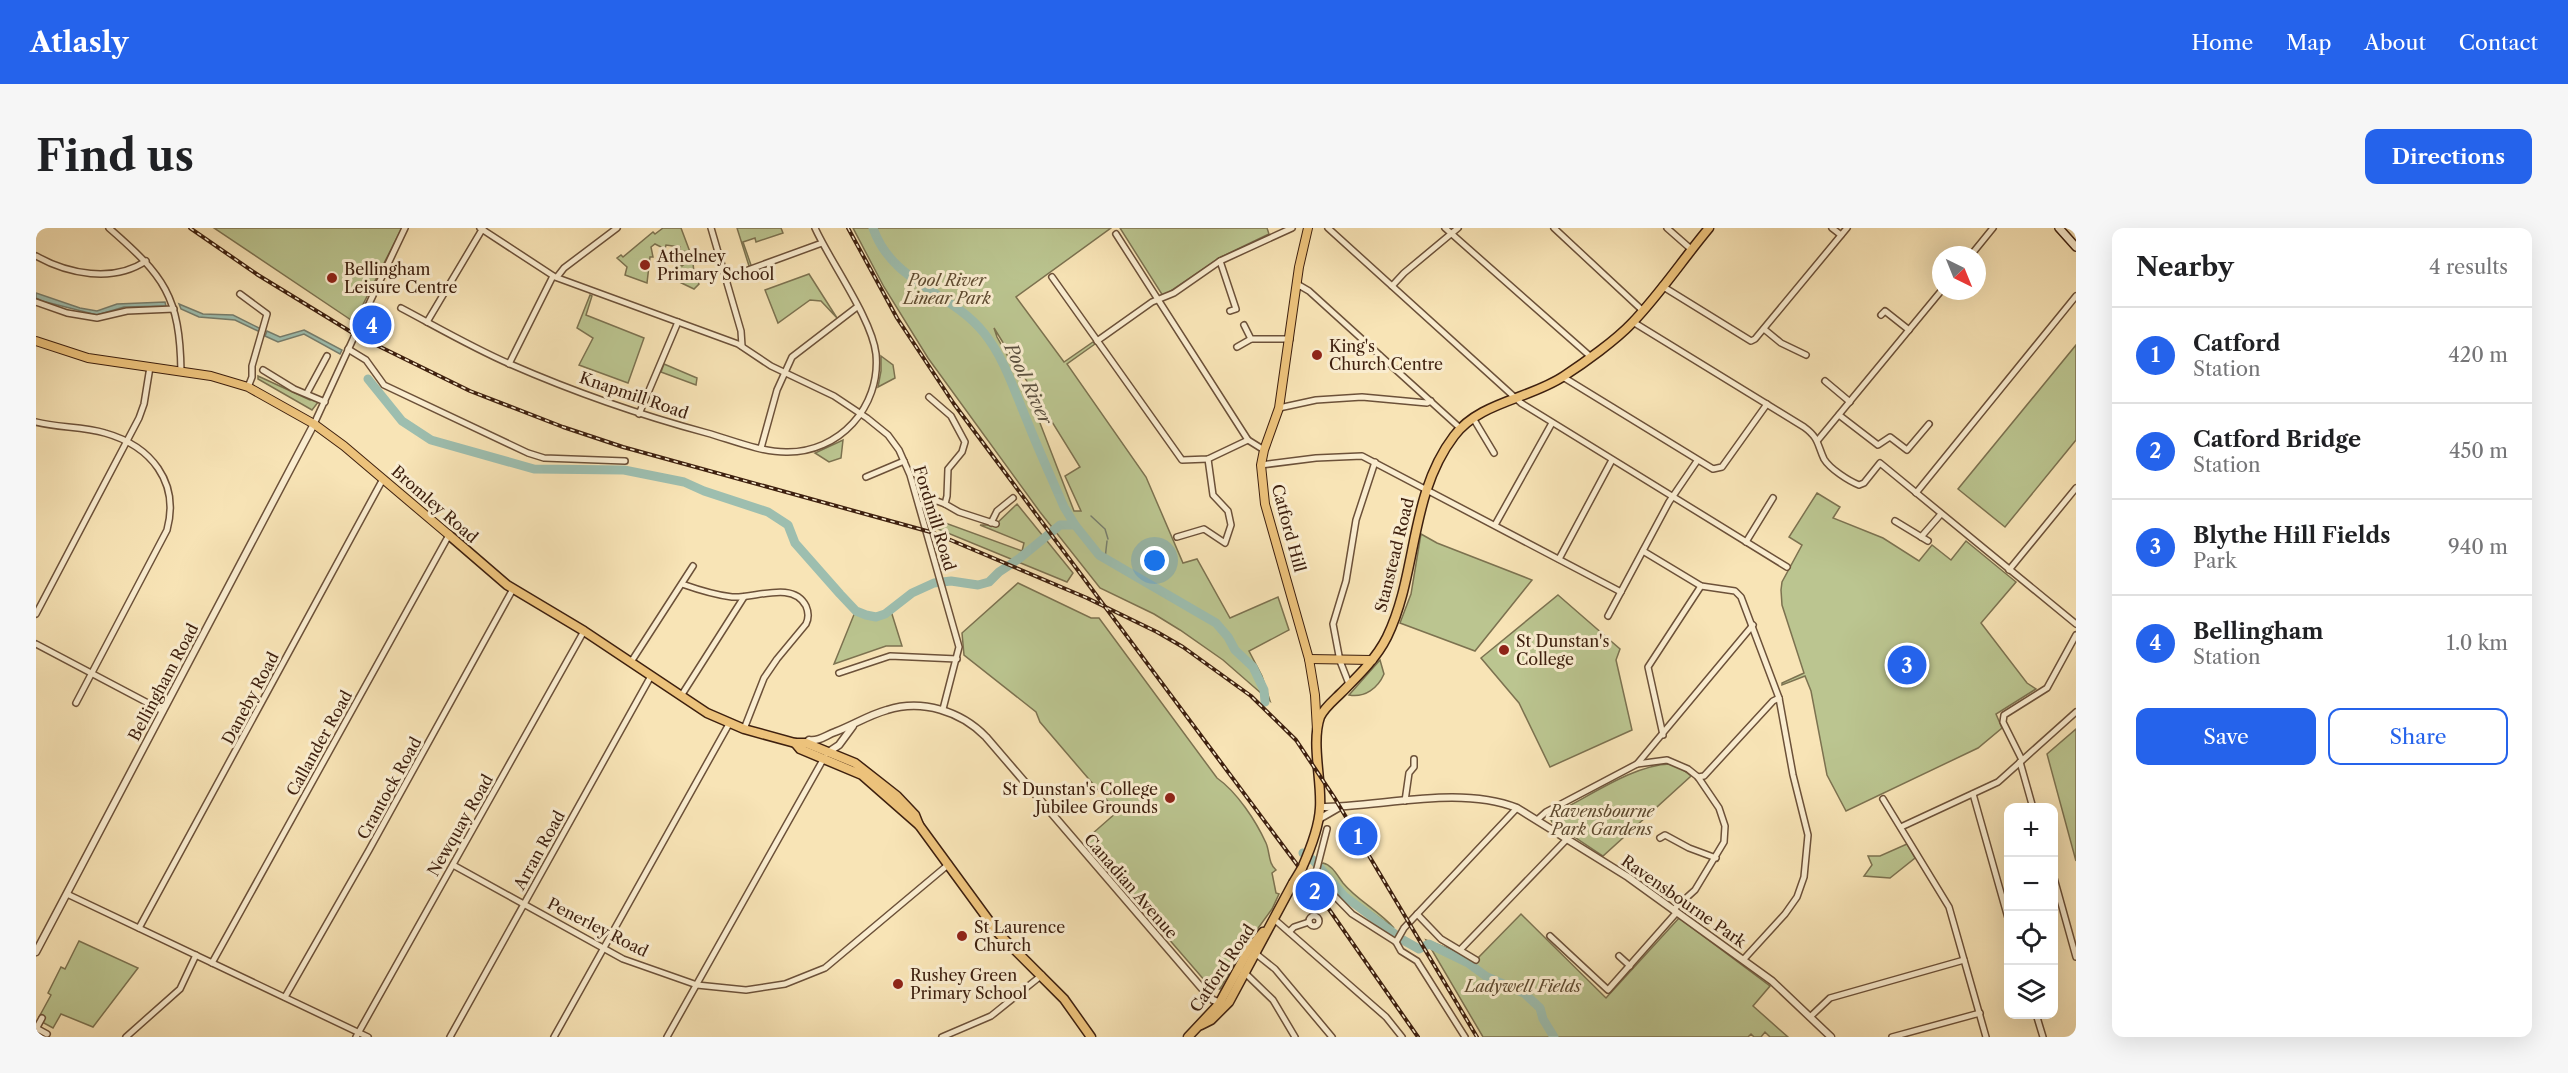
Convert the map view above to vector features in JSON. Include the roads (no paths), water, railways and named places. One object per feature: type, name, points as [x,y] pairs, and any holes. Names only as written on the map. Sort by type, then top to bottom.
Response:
[{"type":"highway","name":"Stanstead Road","points":[[1317,732],[1322,714],[1372,660],[1386,638],[1400,604],[1408,573],[1414,530],[1426,489],[1446,446],[1460,428],[1473,418],[1532,394],[1563,377],[1591,357],[1633,322],[1709,228]]},
{"type":"highway","name":"Bromley Road","points":[[449,535],[513,589],[584,631],[681,696],[729,724],[795,743],[806,743],[873,783],[919,825]]},
{"type":"highway","name":"Catford Hill","points":[[1317,732],[1323,816]]},
{"type":"highway","name":"Bromley Road","points":[[795,743],[801,749],[838,754],[884,784],[915,815],[919,825],[950,864],[998,933],[1073,1009],[1090,1036]]},
{"type":"highway","name":"Catford Road","points":[[1201,1025],[1211,1020],[1229,1002],[1238,985],[1241,969],[1255,953],[1308,855],[1323,816]]},
{"type":"highway","name":"Catford Road","points":[[1188,1037],[1219,1004],[1258,936],[1268,928]]},
{"type":"main road","name":"Catford Hill","points":[[1307,228],[1279,408],[1261,465],[1265,504],[1309,659],[1315,695],[1317,732]]},
{"type":"main road","points":[[2059,228],[2076,247]]},
{"type":"main road","name":"Bromley Road","points":[[36,341],[88,358],[230,380],[248,387],[314,424],[449,535]]},
{"type":"main road","points":[[1309,659],[1372,660]]},
{"type":"main road","name":"Catford Hill","points":[[1315,695],[1322,714]]},
{"type":"street","points":[[109,228],[146,261],[162,282],[174,309],[181,372]]},
{"type":"street","points":[[314,424],[405,228]]},
{"type":"street","points":[[427,322],[481,228]]},
{"type":"street","name":"Fordmill Road","points":[[481,228],[555,277],[742,346],[784,373],[834,396],[861,414],[892,440],[904,461],[919,505],[931,554],[960,646],[943,709]]},
{"type":"street","points":[[509,364],[555,277],[617,228]]},
{"type":"street","points":[[711,228],[741,331],[742,346]]},
{"type":"street","points":[[815,228],[871,333],[876,353],[876,372],[872,390],[861,414]]},
{"type":"street","points":[[1097,341],[1220,261],[1292,228]]},
{"type":"street","points":[[1328,228],[1516,399],[1673,499],[1787,567]]},
{"type":"street","points":[[1445,228],[1591,357]]},
{"type":"street","points":[[1392,286],[1404,273],[1458,228]]},
{"type":"street","points":[[1554,228],[1642,310]]},
{"type":"street","points":[[1667,228],[1692,250]]},
{"type":"street","points":[[1832,228],[1841,235]]},
{"type":"street","points":[[1662,286],[1751,341],[1847,228]]},
{"type":"street","points":[[1978,246],[1993,228]]},
{"type":"street","points":[[1116,234],[1248,440],[1264,450]]},
{"type":"street","points":[[726,278],[822,243]]},
{"type":"street","points":[[36,256],[72,271],[100,274],[126,269],[146,261]]},
{"type":"street","points":[[1220,261],[1233,310],[1244,307]]},
{"type":"street","points":[[1052,277],[1180,458],[1185,462],[1208,459],[1248,440]]},
{"type":"street","points":[[1297,284],[1309,291],[1460,428]]},
{"type":"street","points":[[240,294],[267,314],[248,387]]},
{"type":"street","points":[[1916,493],[2076,296]]},
{"type":"street","points":[[1818,440],[1934,300]]},
{"type":"street","points":[[36,302],[67,313],[97,318],[127,310],[174,309]]},
{"type":"street","points":[[761,448],[775,396],[795,354],[857,307]]},
{"type":"street","name":"Knapmill Road","points":[[401,308],[509,364],[639,414],[761,448],[787,452],[817,447],[843,432],[861,414]]},
{"type":"street","points":[[1881,315],[1885,311],[1909,330]]},
{"type":"street","points":[[639,414],[678,322]]},
{"type":"street","points":[[1633,322],[1804,427],[1818,440],[1829,464],[1859,485],[1864,483],[1880,463],[2076,624]]},
{"type":"street","points":[[1244,325],[1251,339]]},
{"type":"street","points":[[1764,328],[1781,343],[1806,355]]},
{"type":"street","points":[[1237,347],[1251,339],[1290,339]]},
{"type":"street","points":[[348,349],[366,360],[384,385],[528,453],[544,458],[626,461]]},
{"type":"street","points":[[307,393],[327,356]]},
{"type":"street","points":[[36,614],[142,411],[150,367]]},
{"type":"street","points":[[263,370],[294,389],[324,402]]},
{"type":"street","points":[[1563,377],[1713,470],[1722,467],[1767,404]]},
{"type":"street","points":[[1825,381],[1850,402]]},
{"type":"street","points":[[929,397],[951,416],[965,442],[962,452],[948,469],[945,504]]},
{"type":"street","points":[[1279,408],[1316,400],[1362,397],[1427,404],[1431,401]]},
{"type":"street","points":[[1839,415],[1878,445],[1890,437],[1907,450],[1929,424]]},
{"type":"street","points":[[1473,418],[1494,453]]},
{"type":"street","points":[[1495,525],[1552,423]]},
{"type":"street","name":"Bellingham Road","points":[[36,952],[314,424]]},
{"type":"street","points":[[36,425],[103,432],[127,442],[148,457],[163,475],[170,496],[169,521],[162,541],[76,703]]},
{"type":"street","points":[[1261,465],[1362,456],[1621,592]]},
{"type":"street","points":[[1177,537],[1204,529],[1225,543],[1231,525],[1228,511],[1213,495],[1208,459]]},
{"type":"street","points":[[1560,559],[1612,460]]},
{"type":"street","points":[[866,477],[904,461]]},
{"type":"street","points":[[1608,616],[1643,551],[1697,461]]},
{"type":"street","points":[[1349,684],[1333,633],[1335,612],[1346,580],[1360,505],[1375,462]]},
{"type":"street","name":"Daneby Road","points":[[139,928],[383,479]]},
{"type":"street","points":[[2009,570],[2076,488]]},
{"type":"street","points":[[919,505],[936,501],[994,524],[997,511],[1013,498]]},
{"type":"street","points":[[1746,542],[1773,498]]},
{"type":"street","points":[[1922,537],[1941,514]]},
{"type":"street","points":[[1895,521],[1928,541]]},
{"type":"street","name":"Callander Road","points":[[212,963],[449,535]]},
{"type":"street","points":[[1643,551],[1701,586],[1735,591],[1741,597],[1754,625],[1779,698],[1793,776],[1808,835],[1808,852],[1804,877],[1791,906],[1743,960]]},
{"type":"street","points":[[631,662],[693,566]]},
{"type":"street","points":[[682,584],[714,594],[744,597],[778,592],[794,594],[804,604],[809,618],[764,678],[744,729]]},
{"type":"street","points":[[1663,735],[1648,667],[1701,586]]},
{"type":"street","name":"Crantock Road","points":[[285,997],[513,589]]},
{"type":"street","points":[[681,696],[744,597]]},
{"type":"street","points":[[1537,820],[1546,812],[1636,764],[1663,735],[1754,625]]},
{"type":"street","name":"Newquay Road","points":[[358,1035],[584,631]]},
{"type":"street","points":[[2032,803],[2021,761],[2002,722],[2004,715],[2047,688],[2076,635]]},
{"type":"street","points":[[36,644],[163,711]]},
{"type":"street","points":[[839,673],[890,656],[957,658]]},
{"type":"street","name":"Arran Road","points":[[450,1037],[651,676]]},
{"type":"street","points":[[1698,777],[1704,776],[1773,701],[1779,698]]},
{"type":"street","name":"Canadian Avenue","points":[[806,743],[889,709],[911,706],[943,709],[971,724],[986,737],[1206,993],[1219,1004]]},
{"type":"street","points":[[1901,827],[1998,782],[2076,712]]},
{"type":"street","points":[[554,1037],[729,724]]},
{"type":"street","name":"Canadian Avenue","points":[[838,754],[839,745],[853,725]]},
{"type":"street","points":[[837,731],[843,738]]},
{"type":"street","name":"Canadian Avenue","points":[[826,754],[839,745]]},
{"type":"street","points":[[667,1037],[826,754]]},
{"type":"street","points":[[1405,801],[1409,773],[1414,767],[1414,759]]},
{"type":"street","points":[[1550,936],[1608,990],[1695,890],[1724,842],[1725,826],[1719,808],[1698,777],[1678,763],[1667,760],[1636,764]]},
{"type":"street","points":[[1973,794],[2006,911]]},
{"type":"street","name":"Ravensbourne Park","points":[[1323,816],[1338,808],[1405,801],[1473,799],[1500,802],[1517,808],[1628,877],[1772,981],[1831,1037]]},
{"type":"street","points":[[1883,799],[1949,907],[1986,1037]]},
{"type":"street","points":[[1396,940],[1400,932],[1517,808]]},
{"type":"street","points":[[1327,829],[1315,876],[1343,907],[1372,928],[1396,940],[1401,951],[1419,963],[1466,1037]]},
{"type":"street","points":[[1660,838],[1665,835],[1689,848],[1716,858]]},
{"type":"street","points":[[1461,949],[1568,838]]},
{"type":"street","name":"Penerley Road","points":[[453,865],[623,959],[697,985],[731,990],[760,989],[785,984],[817,973],[950,864]]},
{"type":"street","points":[[2058,890],[2073,934],[2076,957]]},
{"type":"street","points":[[67,894],[285,997],[358,1035],[369,1037]]},
{"type":"street","points":[[1417,914],[1441,939],[1476,960]]},
{"type":"street","points":[[1274,919],[1386,1017],[1402,1037]]},
{"type":"street","points":[[1290,932],[1294,927],[1309,922]]},
{"type":"street","points":[[1255,953],[1275,969],[1332,1037]]},
{"type":"street","points":[[126,1037],[180,989],[196,955]]},
{"type":"street","points":[[1619,956],[1630,966]]},
{"type":"street","points":[[1810,1017],[1830,998],[1964,960]]},
{"type":"street","points":[[1241,969],[1273,1000],[1295,1037]]},
{"type":"street","points":[[942,1037],[991,1016],[1041,975]]},
{"type":"street","points":[[1219,1004],[1226,1000],[1238,985]]},
{"type":"street","points":[[1892,1037],[1980,1013]]},
{"type":"street","points":[[42,1018],[36,1029],[47,1034]]},
{"type":"street","points":[[2038,1019],[2043,1037]]},
{"type":"waterway","name":"Pool River","points":[[873,228],[882,247],[894,262],[970,319],[991,343],[1009,376],[1064,507],[1075,525]]},
{"type":"waterway","points":[[368,379],[402,421],[431,440],[534,469],[624,470],[684,482],[768,512],[788,525],[795,543],[856,611],[866,615],[876,617],[885,614],[912,593],[934,583],[951,581],[978,585],[989,582],[1060,525],[1075,525],[1099,555],[1216,623],[1235,650],[1253,667],[1264,690],[1265,702]]},
{"type":"waterway","points":[[1091,516],[1105,529],[1108,539]]},
{"type":"waterway","points":[[1105,559],[1107,541]]},
{"type":"waterway","points":[[1303,853],[1314,861],[1344,896],[1403,940],[1419,949],[1429,944],[1468,963],[1487,977],[1524,993],[1540,1008],[1543,1019],[1554,1037]]},
{"type":"railway","points":[[190,228],[258,275],[356,335],[470,391],[563,427],[623,447],[934,533],[1087,598],[1183,647],[1251,696],[1296,740],[1334,797],[1477,1037]]},
{"type":"railway","points":[[848,228],[897,318],[954,404],[1310,882],[1418,1037]]},
{"type":"place","name":"Athelney Primary School","points":[[645,265]]},
{"type":"place","name":"Bellingham Leisure Centre","points":[[332,278]]},
{"type":"place","name":"Bellingham","points":[[372,325]]},
{"type":"place","name":"King's Church Centre","points":[[1317,355]]},
{"type":"place","name":"St Dunstan's College","points":[[1504,650]]},
{"type":"place","name":"Blythe Hill Fields","points":[[1907,665]]},
{"type":"place","name":"St Dunstan's College Jubilee Grounds","points":[[1170,798]]},
{"type":"place","name":"Catford","points":[[1358,836]]},
{"type":"place","name":"Catford Bridge","points":[[1315,891]]},
{"type":"place","name":"St Laurence Church","points":[[962,936]]},
{"type":"place","name":"Rushey Green Primary School","points":[[898,984]]},
{"type":"park label","name":"Pool River Linear Park","points":[[947,289]]},
{"type":"park label","name":"Ravensbourne Park Gardens","points":[[1602,820]]},
{"type":"park label","name":"Ladywell Fields","points":[[1523,986]]}]
